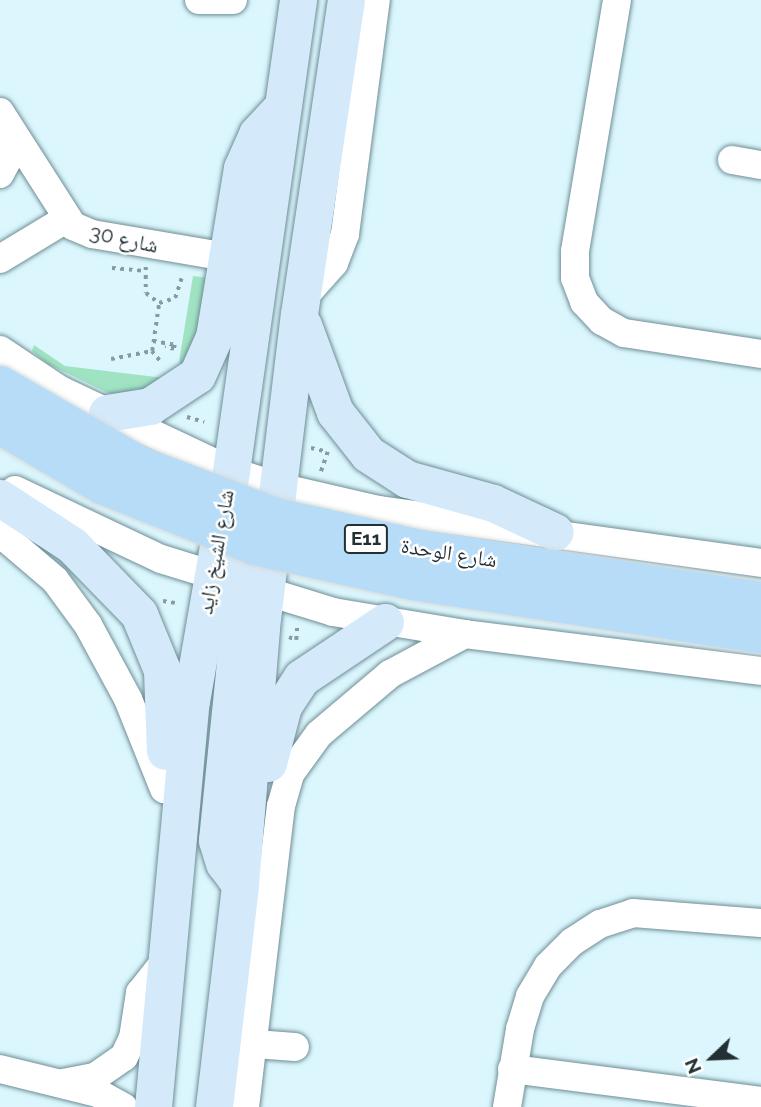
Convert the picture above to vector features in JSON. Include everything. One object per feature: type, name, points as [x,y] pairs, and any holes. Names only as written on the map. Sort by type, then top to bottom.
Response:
[{"type":"highway","name":"شارع الوحدة","points":[[0,385],[139,465],[276,517],[420,549],[761,601]]},
{"type":"highway","name":"شارع الوحدة","points":[[0,425],[102,485],[255,546],[413,582],[761,634]]},
{"type":"main road","name":"شارع الشيخ زايد","points":[[231,471],[242,265],[282,106],[298,0]]},
{"type":"main road","name":"شارع الشيخ زايد","points":[[153,1107],[191,701],[279,487],[300,307],[346,0]]},
{"type":"main road","points":[[107,413],[150,406],[197,375],[242,265]]},
{"type":"main road","points":[[300,307],[335,412],[368,454],[407,479],[493,503],[555,532]]},
{"type":"main road","points":[[231,471],[248,514],[239,585],[217,839],[224,863],[240,884]]},
{"type":"main road","points":[[0,498],[72,545],[139,614],[163,678],[164,789],[178,846]]},
{"type":"main road","name":"شارع الشيخ زايد","points":[[214,1107],[247,815],[239,585]]},
{"type":"main road","points":[[247,815],[261,791],[283,706],[301,678],[385,622]]},
{"type":"main road","points":[[219,1070],[244,1107]]},
{"type":"street","points":[[198,0],[233,0]]},
{"type":"street","points":[[300,307],[334,263],[345,234],[376,0]]},
{"type":"street","points":[[617,0],[575,252],[575,278],[584,302],[601,321],[624,333],[761,354]]},
{"type":"street","name":"شارع 30","points":[[0,112],[66,219],[92,234],[242,265]]},
{"type":"street","points":[[0,143],[8,159],[0,174]]},
{"type":"street","points":[[732,160],[761,165]]},
{"type":"street","points":[[0,259],[66,219]]},
{"type":"street","points":[[0,350],[43,380],[107,413],[231,471],[279,487],[379,510],[555,532],[761,563]]},
{"type":"street","points":[[0,481],[116,540],[239,585],[385,622],[465,635],[761,671]]},
{"type":"street","points":[[0,533],[55,580],[88,625],[128,699],[164,789]]},
{"type":"street","points":[[244,1107],[255,1044],[281,806],[297,759],[319,734],[390,674],[465,635]]},
{"type":"street","points":[[507,1107],[512,1069],[530,996],[548,967],[572,942],[600,924],[633,913],[761,923]]},
{"type":"street","points":[[63,1083],[95,1077],[124,1057],[133,1038],[140,993],[166,960]]},
{"type":"street","points":[[255,1044],[295,1047]]},
{"type":"street","points":[[0,1069],[63,1083],[104,1096],[123,1107]]},
{"type":"street","points":[[512,1069],[689,1098],[761,1101]]},
{"type":"path","points":[[147,261],[146,293],[159,303]]},
{"type":"path","points":[[112,268],[145,271]]},
{"type":"path","points":[[159,303],[179,294],[184,268]]},
{"type":"path","points":[[159,303],[152,351],[164,365]]},
{"type":"path","points":[[153,341],[175,345],[174,349],[165,348]]},
{"type":"path","points":[[111,359],[152,351]]},
{"type":"path","points":[[306,447],[328,452],[320,474]]},
{"type":"path","points":[[278,634],[296,640],[298,621]]},
{"type":"green space","points":[[193,276],[209,278],[187,372],[179,362]]},
{"type":"green space","points":[[34,345],[65,366],[164,378],[129,396],[108,393],[48,364],[32,351]]}]
